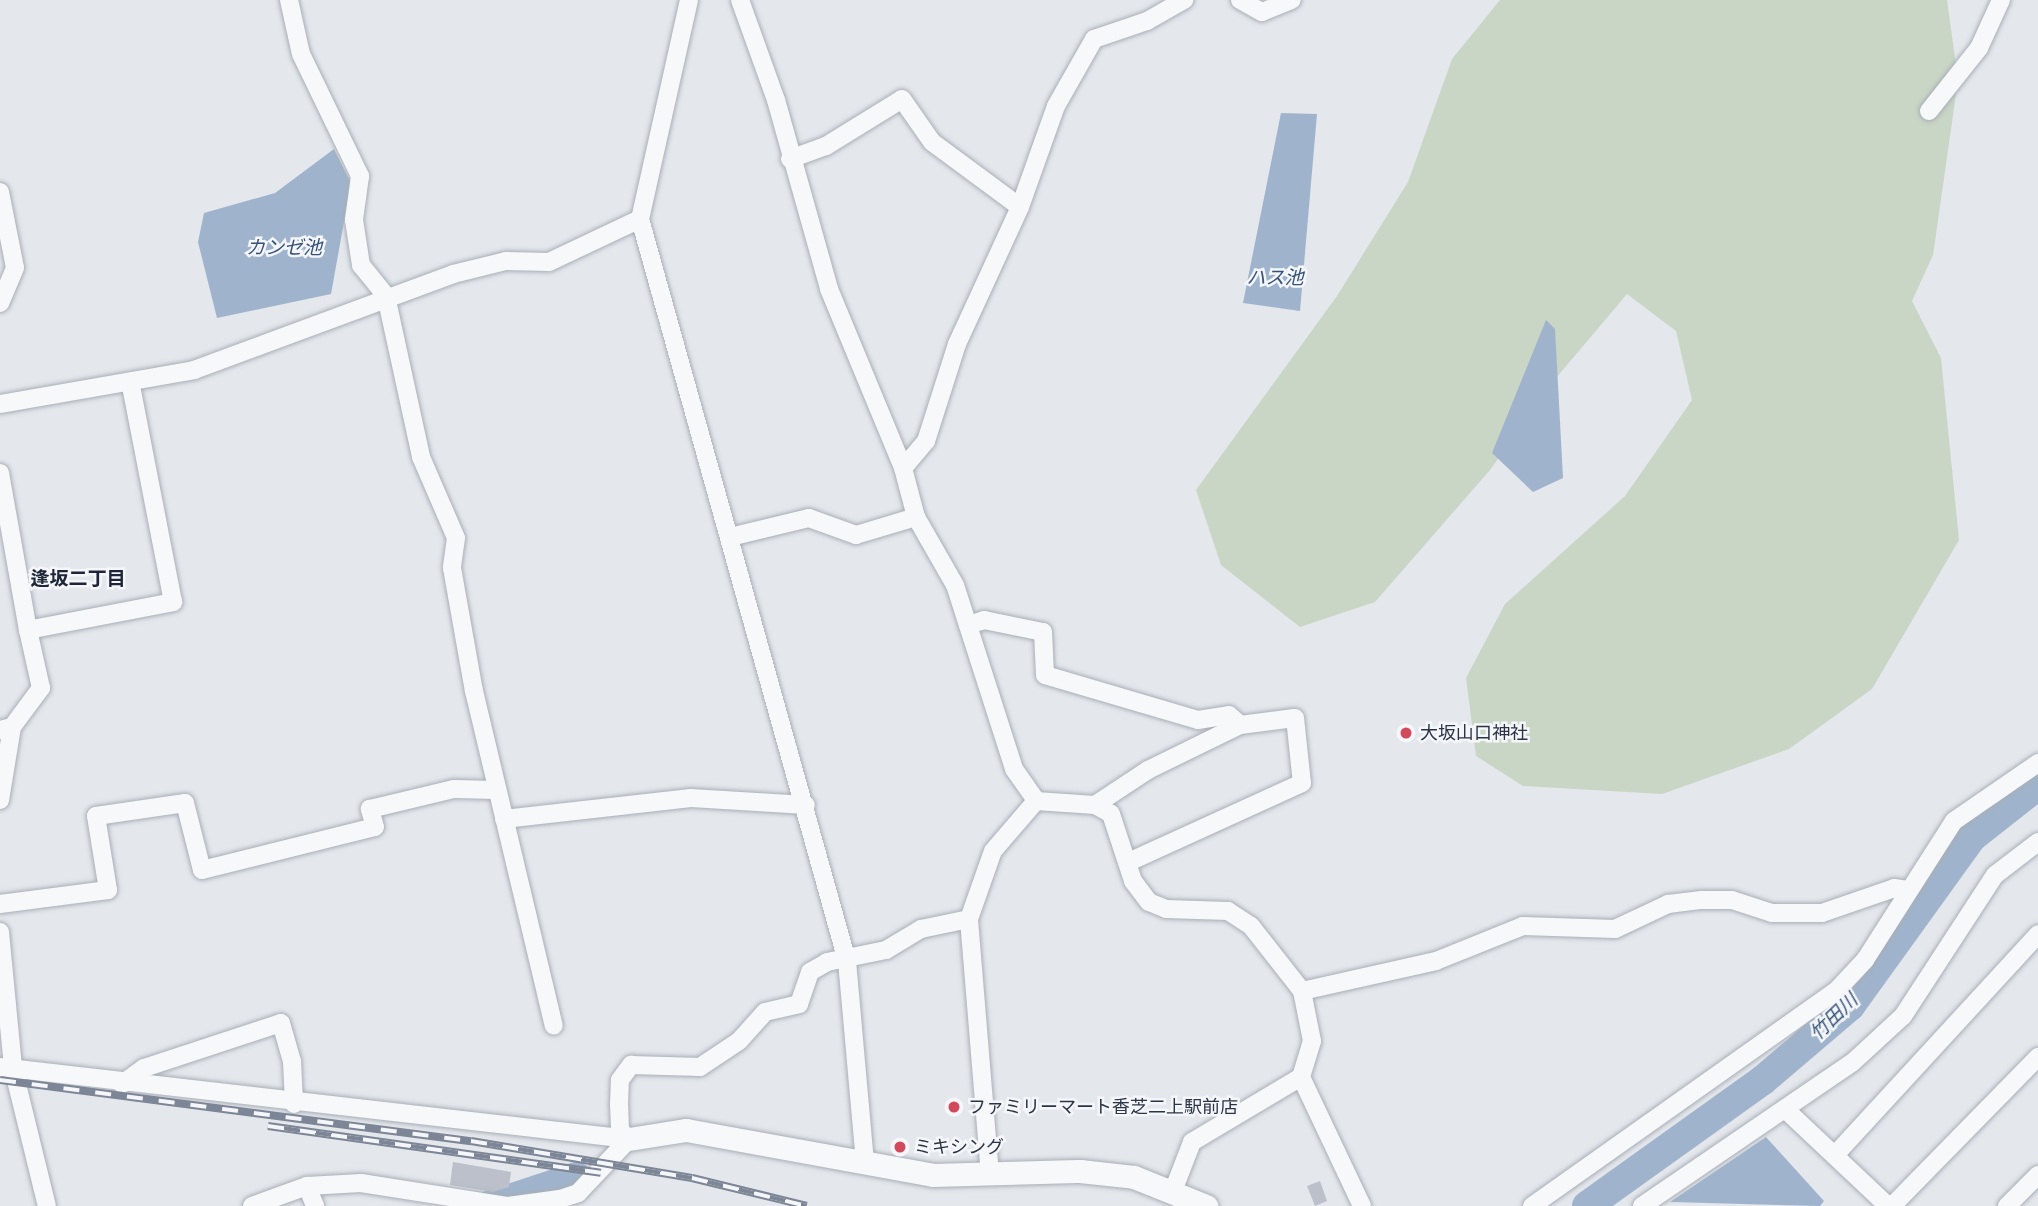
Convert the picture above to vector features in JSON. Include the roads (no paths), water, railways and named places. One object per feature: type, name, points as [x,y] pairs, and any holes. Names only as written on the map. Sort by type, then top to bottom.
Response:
[{"type":"street","points":[[289,0],[301,54],[360,176],[354,220],[361,265],[386,296],[421,457],[456,538],[452,568],[497,790],[554,1026]]},
{"type":"street","points":[[689,0],[640,219],[806,804],[847,961],[865,1163]]},
{"type":"street","points":[[740,0],[829,289],[903,468],[916,517],[946,563],[1014,769],[1036,801]]},
{"type":"street","points":[[903,468],[926,441],[957,344],[1020,207],[1056,106],[1094,39],[1147,21],[1184,0]]},
{"type":"street","points":[[1240,0],[1262,12],[1292,0]]},
{"type":"street","points":[[1929,111],[1986,37],[2001,0]]},
{"type":"street","points":[[790,159],[826,146],[902,99],[932,142],[1020,207]]},
{"type":"street","points":[[0,192],[15,268],[0,303]]},
{"type":"street","points":[[0,404],[131,386],[276,342],[386,296],[506,261],[549,262],[640,219]]},
{"type":"street","points":[[28,630],[173,602],[131,386]]},
{"type":"street","points":[[0,473],[41,688],[6,728],[0,800]]},
{"type":"street","points":[[730,537],[809,518],[856,535],[916,517]]},
{"type":"street","points":[[968,625],[984,620],[1043,632],[1045,675],[1113,699],[1143,701],[1198,720],[1228,715],[1240,725]]},
{"type":"street","points":[[1095,805],[1148,770],[1240,725],[1295,718],[1302,783],[1129,862]]},
{"type":"street","points":[[1532,1206],[1838,989],[1865,960],[1954,821],[2038,764]]},
{"type":"street","points":[[0,904],[108,890],[96,817],[186,803],[202,870],[375,827],[370,809],[454,789],[497,790]]},
{"type":"street","points":[[504,819],[691,798],[806,804]]},
{"type":"street","points":[[1036,801],[1095,805],[1111,814],[1129,862],[1133,881],[1149,902],[1242,917],[1302,991],[1312,1041],[1301,1077],[1192,1142],[1173,1191]]},
{"type":"street","points":[[990,1175],[969,919],[993,851],[1036,801]]},
{"type":"street","points":[[1643,1206],[1785,1109],[1903,1016],[1994,875],[2038,842]]},
{"type":"street","points":[[1302,991],[1436,961],[1523,926],[1615,929],[1668,904],[1702,900],[1732,900],[1772,913],[1822,913],[1894,888],[1908,890]]},
{"type":"street","points":[[629,1139],[620,1129],[620,1080],[631,1065],[700,1067],[739,1041],[765,1012],[799,1004],[810,972],[886,950],[921,929],[969,919]]},
{"type":"street","points":[[0,932],[6,1068],[47,1206]]},
{"type":"street","points":[[1835,1155],[2038,934]]},
{"type":"street","points":[[122,1084],[144,1068],[281,1023],[292,1061],[294,1104]]},
{"type":"street","points":[[1785,1109],[1883,1204],[2038,1058]]},
{"type":"street","points":[[6,1068],[294,1104],[629,1139],[686,1130],[933,1175],[1080,1171],[1134,1177],[1206,1206]]},
{"type":"street","points":[[1301,1077],[1362,1206]]},
{"type":"street","points":[[251,1206],[307,1186],[362,1183],[498,1204],[561,1202],[578,1193],[629,1139]]},
{"type":"street","points":[[2007,1206],[2038,1175]]},
{"type":"street","points":[[307,1186],[315,1206]]},
{"type":"water","name":"ハス池","points":[[1281,113],[1317,114],[1300,311],[1243,303]]},
{"type":"water","name":"カンゼ池","points":[[334,149],[351,183],[331,294],[217,318],[198,242],[204,213],[275,193]]},
{"type":"water","points":[[1546,320],[1555,329],[1563,478],[1533,492],[1492,453]]},
{"type":"water","points":[[1766,1137],[1824,1201],[1820,1206],[1670,1202]]},
{"type":"waterway","name":"竹田川","points":[[1587,1206],[1763,1080],[1850,1006],[1972,837],[2038,785]]},
{"type":"waterway","points":[[488,1206],[576,1177]]},
{"type":"railway","points":[[0,1080],[471,1141],[692,1178],[807,1206]]},
{"type":"railway","points":[[268,1126],[601,1173]]},
{"type":"place","name":"大坂山口神社","points":[[1406,733]]},
{"type":"place","name":"ファミリーマート香芝二上駅前店","points":[[954,1107]]},
{"type":"place","name":"ミキシング","points":[[900,1147]]},
{"type":"district","name":"逢坂二丁目","points":[[78,579]]}]
